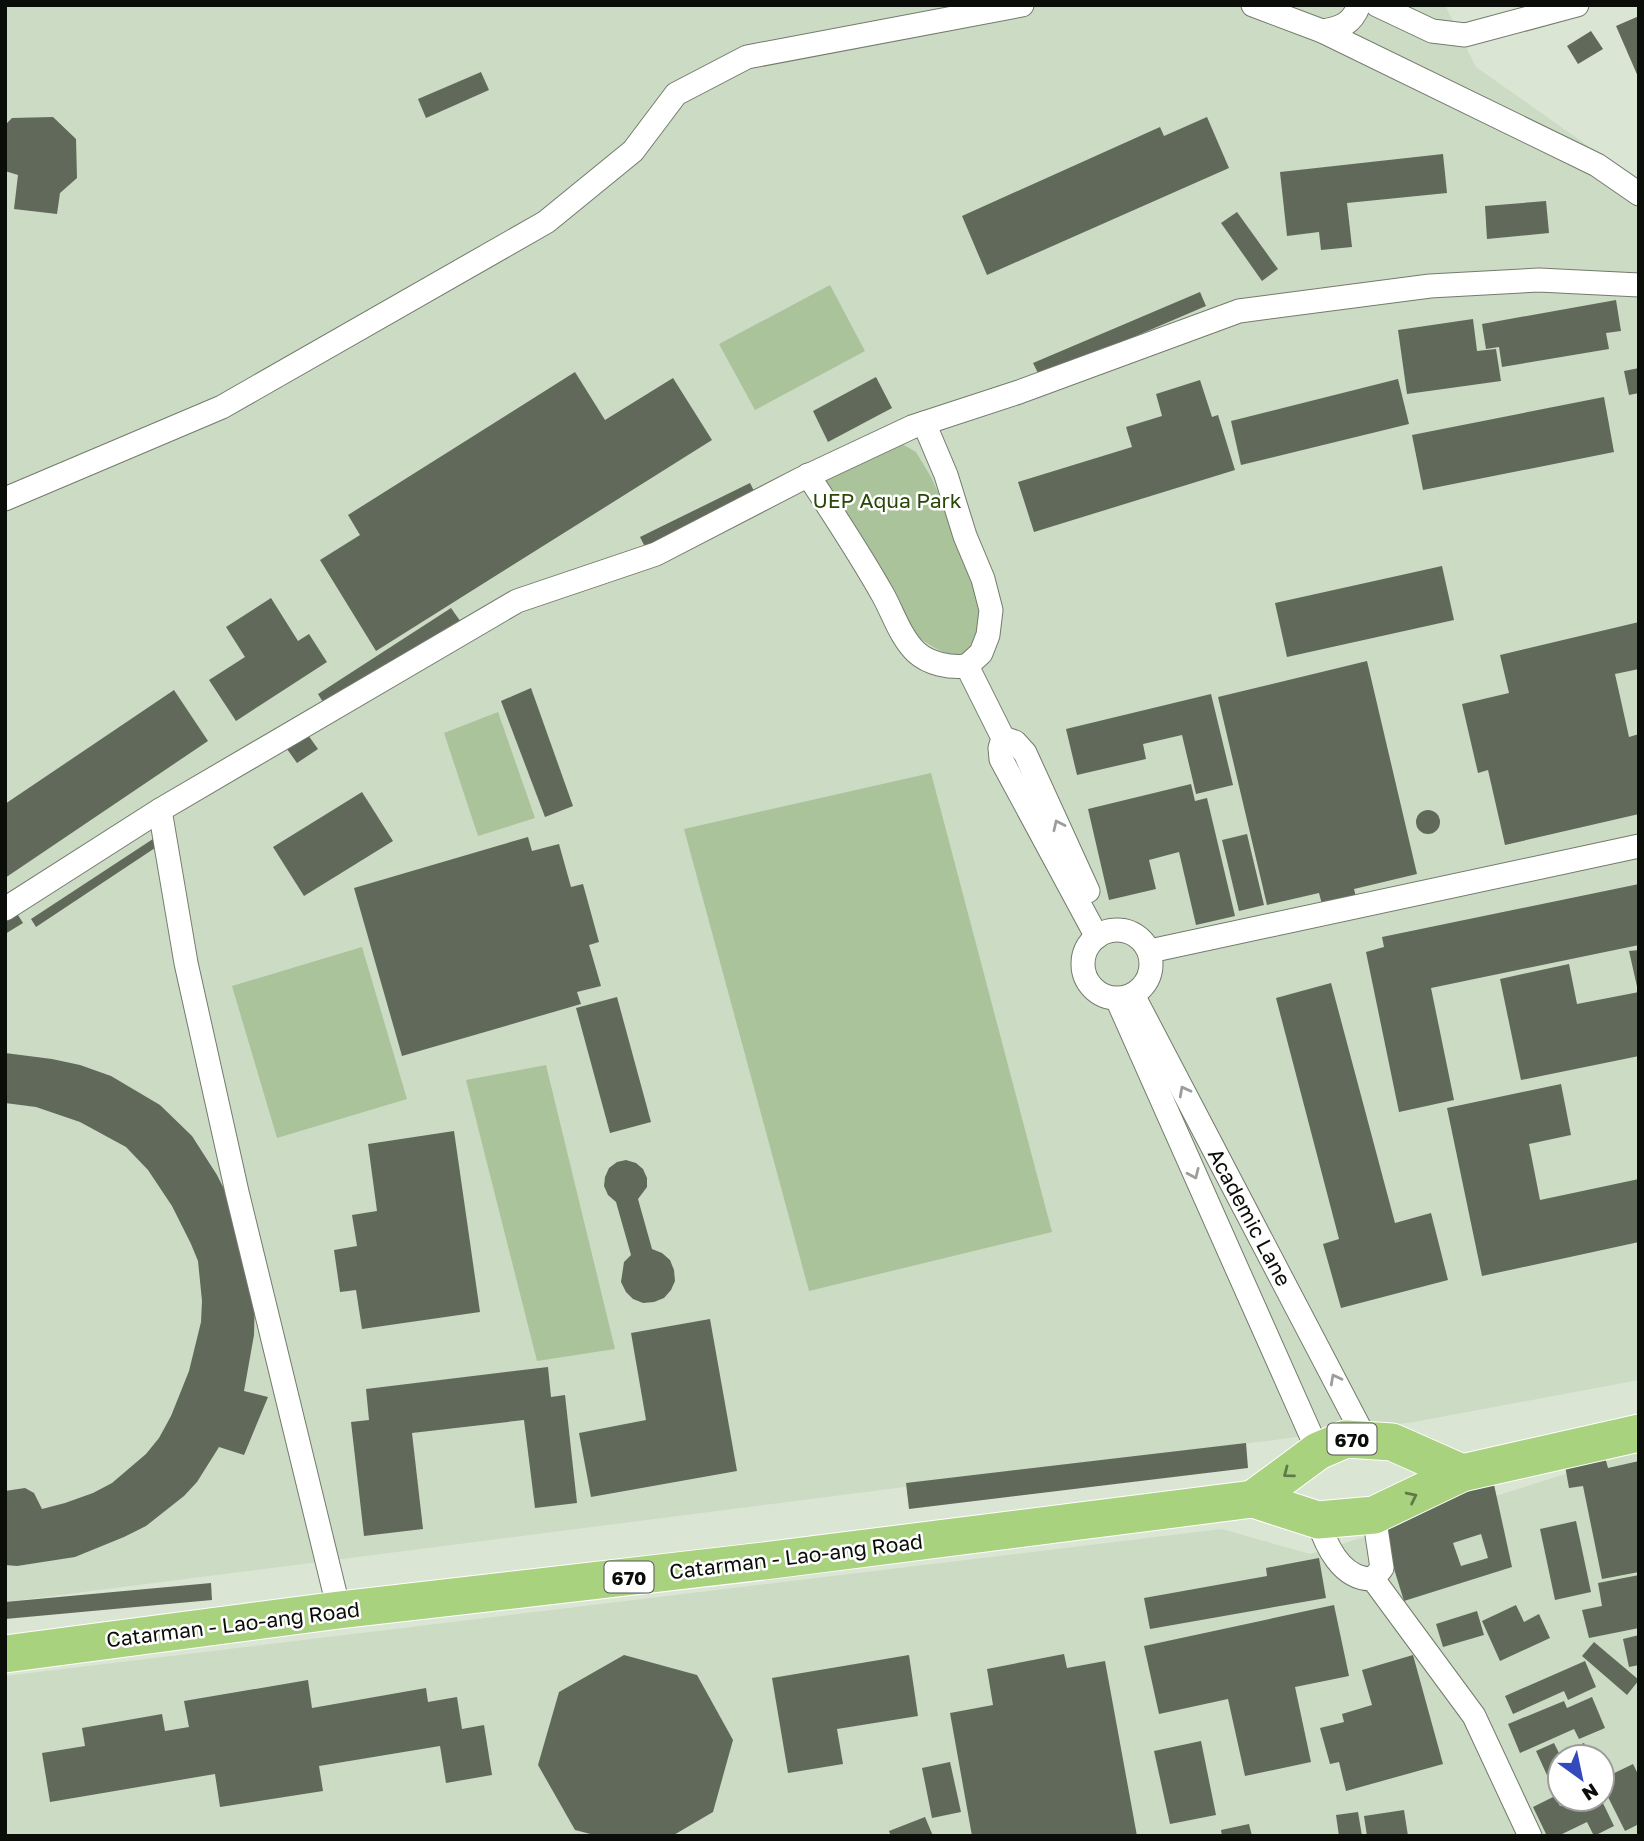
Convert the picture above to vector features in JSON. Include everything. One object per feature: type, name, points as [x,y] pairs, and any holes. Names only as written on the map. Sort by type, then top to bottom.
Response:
[{"type":"main road","name":"Catarman - Lao-ang Road","points":[[5,1654],[339,1609],[764,1562],[1253,1499],[1318,1520],[1374,1515],[1462,1473],[1639,1433]]},
{"type":"main road","name":"Catarman - Lao-ang Road","points":[[1253,1499],[1318,1451],[1346,1438],[1392,1442],[1462,1473]]},
{"type":"street","points":[[5,499],[222,407],[545,222],[634,151],[676,94],[747,57],[1022,5]]},
{"type":"street","points":[[1253,5],[1322,31],[1597,165],[1639,194]]},
{"type":"street","points":[[1322,31],[1343,27],[1355,15],[1359,5]]},
{"type":"street","points":[[1377,5],[1432,31],[1465,35],[1577,5]]},
{"type":"street","points":[[5,909],[160,810],[517,601],[656,554],[808,475],[924,423],[1019,392],[1239,311],[1430,286],[1539,280],[1639,285]]},
{"type":"street","points":[[808,475],[843,528],[916,652],[936,663],[956,668],[967,666],[981,653],[988,635],[991,610],[983,579],[965,536],[946,475],[924,423]]},
{"type":"street","points":[[967,666],[1003,738],[1015,742],[1025,753],[1102,934]]},
{"type":"street","points":[[160,810],[186,963],[237,1192],[339,1609]]},
{"type":"street","points":[[1150,951],[1639,846]]},
{"type":"street","points":[[1125,930],[1136,935],[1150,951],[1153,963],[1146,984],[1125,997],[1096,992],[1083,972],[1086,949],[1102,934],[1125,930]]},
{"type":"street","name":"Academic Lane","points":[[1125,997],[1204,1129],[1366,1440]]},
{"type":"street","name":"Academic Lane","points":[[1125,997],[1180,1140],[1318,1451]]},
{"type":"street","points":[[1180,1140],[1204,1129]]},
{"type":"street","points":[[1373,1579],[1382,1568],[1374,1515]]},
{"type":"street","points":[[1318,1520],[1331,1552],[1345,1569],[1361,1579],[1373,1579]]},
{"type":"street","points":[[1373,1579],[1474,1716],[1530,1836]]},
{"type":"shaded area","points":[[5,5],[1445,5],[1476,67],[1639,182],[1639,1380],[1414,1422],[5,1602]]},
{"type":"shaded area","points":[[1639,1451],[1639,1836],[5,1836],[5,1676],[1222,1529],[1310,1554]]},
{"type":"green space","points":[[830,285],[865,351],[755,410],[719,344]]},
{"type":"green space","name":"UEP Aqua Park","points":[[895,440],[916,452],[931,477],[987,599],[974,649],[967,653],[945,652],[918,637],[839,518],[822,473]]},
{"type":"green space","points":[[498,712],[535,818],[478,836],[444,733]]},
{"type":"green space","points":[[931,773],[1052,1232],[809,1291],[684,829]]},
{"type":"green space","points":[[362,947],[407,1099],[277,1138],[232,986]]},
{"type":"green space","points":[[546,1065],[615,1349],[537,1361],[466,1080]]},
{"type":"building","points":[[1639,16],[1639,79],[1616,26]]},
{"type":"building","points":[[1591,31],[1603,49],[1578,64],[1567,46]]},
{"type":"building","points":[[481,72],[489,90],[426,118],[418,99]]},
{"type":"building","points":[[53,117],[76,139],[77,178],[60,193],[57,214],[14,209],[18,175],[5,171],[5,125],[12,118]]},
{"type":"building","points":[[1207,117],[1229,168],[987,275],[962,216],[1160,127],[1164,136]]},
{"type":"building","points":[[1443,154],[1447,193],[1347,203],[1352,247],[1321,250],[1319,232],[1287,236],[1280,172]]},
{"type":"building","points":[[1546,201],[1549,233],[1487,239],[1485,206]]},
{"type":"building","points":[[1237,212],[1278,269],[1262,281],[1221,223]]},
{"type":"building","points":[[1200,292],[1206,306],[1040,377],[1033,363]]},
{"type":"building","points":[[1616,300],[1621,331],[1606,333],[1609,349],[1502,367],[1499,347],[1486,349],[1482,324]]},
{"type":"building","points":[[1473,319],[1477,351],[1496,349],[1501,381],[1407,394],[1398,330]]},
{"type":"building","points":[[1639,368],[1639,393],[1629,395],[1624,371]]},
{"type":"building","points":[[575,372],[605,420],[673,378],[712,440],[376,651],[320,560],[360,535],[348,515]]},
{"type":"building","points":[[876,377],[892,408],[828,442],[813,411]]},
{"type":"building","points":[[1398,379],[1409,424],[1241,465],[1231,421]]},
{"type":"building","points":[[1200,380],[1212,417],[1218,415],[1235,470],[1034,532],[1018,482],[1132,447],[1126,427],[1162,416],[1156,394]]},
{"type":"building","points":[[1604,397],[1614,452],[1423,490],[1412,435]]},
{"type":"building","points":[[750,483],[756,495],[646,549],[640,537]]},
{"type":"building","points":[[1442,566],[1454,620],[1287,657],[1275,603]]},
{"type":"building","points":[[271,598],[298,641],[309,634],[327,662],[236,721],[209,680],[245,657],[226,627]]},
{"type":"building","points":[[451,608],[463,625],[329,712],[318,694]]},
{"type":"building","points":[[1639,622],[1639,669],[1615,674],[1629,737],[1639,734],[1639,814],[1505,845],[1488,770],[1478,773],[1462,704],[1509,693],[1500,655]]},
{"type":"building","points":[[1367,661],[1417,874],[1354,889],[1357,901],[1323,908],[1319,893],[1267,905],[1218,697]]},
{"type":"building","points":[[531,688],[573,806],[545,817],[501,701]]},
{"type":"building","points":[[174,690],[208,741],[5,878],[5,804]]},
{"type":"building","points":[[1211,694],[1233,785],[1196,794],[1182,735],[1143,744],[1146,759],[1077,775],[1066,729]]},
{"type":"building","points":[[308,735],[318,749],[297,763],[287,749]]},
{"type":"building","points":[[1191,784],[1195,801],[1207,798],[1235,916],[1196,925],[1179,852],[1149,860],[1156,889],[1109,900],[1088,809]]},
{"type":"building","points":[[362,792],[393,841],[304,896],[273,847]]},
{"type":"building","points":[[1428,810],[1436,814],[1440,822],[1436,830],[1428,834],[1420,830],[1416,822],[1420,814]]},
{"type":"building","points":[[1247,834],[1264,905],[1239,911],[1222,840]]},
{"type":"building","points":[[156,837],[161,844],[36,927],[31,919]]},
{"type":"building","points":[[528,837],[532,851],[559,844],[571,887],[583,884],[599,942],[589,945],[601,986],[577,992],[581,1004],[402,1056],[354,888]]},
{"type":"building","points":[[1639,884],[1639,945],[1431,988],[1454,1100],[1399,1112],[1366,952],[1384,947],[1382,937]]},
{"type":"building","points":[[13,907],[23,923],[5,934],[5,912]]},
{"type":"building","points":[[1639,950],[1639,991],[1638,991],[1629,951]]},
{"type":"building","points":[[1569,964],[1577,1004],[1639,992],[1639,1056],[1521,1080],[1500,979]]},
{"type":"building","points":[[1331,983],[1395,1223],[1431,1213],[1448,1280],[1341,1308],[1323,1244],[1339,1239],[1276,998]]},
{"type":"building","points":[[617,997],[651,1122],[610,1133],[576,1008]]},
{"type":"building","points":[[5,1053],[80,1065],[111,1076],[160,1105],[192,1136],[217,1175],[237,1215],[255,1294],[254,1335],[244,1391],[268,1397],[244,1455],[219,1447],[197,1482],[184,1496],[146,1526],[75,1557],[17,1566],[5,1565],[5,1491],[25,1488],[34,1493],[42,1509],[65,1503],[112,1483],[146,1454],[171,1416],[189,1371],[201,1322],[202,1301],[198,1261],[191,1244],[172,1206],[148,1170],[126,1147],[80,1122],[36,1107],[5,1103]]},
{"type":"building","points":[[1561,1084],[1571,1135],[1529,1144],[1540,1200],[1639,1179],[1639,1242],[1482,1276],[1447,1108]]},
{"type":"building","points":[[454,1131],[480,1312],[362,1329],[356,1290],[340,1292],[334,1250],[357,1246],[352,1215],[377,1211],[368,1144]]},
{"type":"building","points":[[626,1160],[643,1169],[647,1178],[647,1187],[638,1199],[652,1249],[670,1260],[674,1270],[675,1281],[671,1290],[664,1298],[654,1302],[643,1303],[633,1299],[621,1282],[624,1262],[631,1255],[616,1202],[608,1195],[604,1186],[609,1168]]},
{"type":"building","points":[[710,1319],[737,1471],[591,1497],[579,1433],[646,1420],[631,1333]]},
{"type":"building","points":[[548,1367],[551,1397],[565,1395],[577,1503],[535,1508],[524,1420],[412,1433],[423,1529],[364,1536],[351,1422],[369,1420],[366,1389]]},
{"type":"building","points":[[1246,1443],[1248,1468],[909,1509],[906,1483]]},
{"type":"building","points":[[1605,1457],[1608,1468],[1639,1461],[1639,1572],[1602,1579],[1583,1486],[1569,1488],[1565,1466]]},
{"type":"building","points":[[1493,1480],[1512,1567],[1404,1601],[1386,1543],[1386,1531],[1405,1514]],"holes":[[[1481,1534],[1488,1558],[1461,1566],[1453,1543]]]},
{"type":"building","points":[[1576,1521],[1591,1592],[1555,1600],[1540,1529]]},
{"type":"building","points":[[1319,1558],[1326,1598],[1150,1629],[1144,1598],[1267,1576],[1266,1568]]},
{"type":"building","points":[[1639,1575],[1639,1628],[1589,1638],[1582,1610],[1602,1606],[1598,1583]]},
{"type":"building","points":[[211,1583],[212,1600],[5,1619],[5,1602]]},
{"type":"building","points":[[1334,1605],[1349,1676],[1295,1687],[1311,1762],[1245,1776],[1228,1699],[1159,1714],[1144,1646]]},
{"type":"building","points":[[1516,1605],[1524,1622],[1539,1614],[1550,1638],[1500,1661],[1482,1621]]},
{"type":"building","points":[[1477,1611],[1484,1635],[1443,1647],[1436,1624]]},
{"type":"building","points":[[1639,1635],[1639,1665],[1629,1667],[1623,1639]]},
{"type":"building","points":[[1594,1642],[1639,1680],[1627,1695],[1582,1656]]},
{"type":"building","points":[[1064,1654],[1067,1668],[1105,1661],[1137,1836],[972,1836],[950,1713],[993,1705],[987,1669]]},
{"type":"building","points":[[624,1655],[697,1675],[733,1740],[713,1812],[672,1836],[598,1836],[575,1830],[538,1765],[559,1692]]},
{"type":"building","points":[[909,1655],[918,1716],[837,1729],[843,1764],[788,1773],[772,1678]]},
{"type":"building","points":[[1413,1655],[1443,1764],[1346,1791],[1339,1762],[1330,1764],[1320,1728],[1344,1722],[1342,1714],[1372,1705],[1362,1670]]},
{"type":"building","points":[[1585,1661],[1596,1687],[1568,1700],[1564,1691],[1513,1714],[1505,1696]]},
{"type":"building","points":[[308,1680],[312,1708],[426,1688],[428,1702],[457,1697],[462,1729],[484,1725],[492,1775],[446,1783],[440,1746],[319,1766],[323,1791],[220,1807],[215,1774],[50,1802],[42,1753],[85,1746],[82,1728],[162,1714],[165,1731],[189,1727],[184,1701]]},
{"type":"building","points":[[1592,1697],[1605,1728],[1579,1739],[1574,1729],[1520,1753],[1508,1724],[1564,1701],[1567,1708]]},
{"type":"building","points":[[1201,1741],[1216,1815],[1170,1824],[1154,1751]]},
{"type":"building","points":[[1546,1747],[1546,1773],[1536,1751]]},
{"type":"building","points":[[950,1762],[961,1812],[932,1818],[922,1768]]},
{"type":"building","points":[[1633,1764],[1639,1776],[1639,1824],[1625,1831],[1616,1813],[1616,1772]]},
{"type":"building","points":[[1546,1800],[1546,1813],[1608,1813],[1614,1826],[1594,1836],[1587,1822],[1558,1836],[1547,1836],[1533,1807]]},
{"type":"building","points":[[1404,1810],[1408,1836],[1367,1836],[1364,1816]]},
{"type":"building","points":[[1358,1812],[1362,1836],[1339,1836],[1336,1815]]},
{"type":"building","points":[[925,1817],[933,1836],[891,1836],[889,1831]]},
{"type":"building","points":[[1249,1824],[1252,1836],[1222,1836],[1221,1830]]}]
